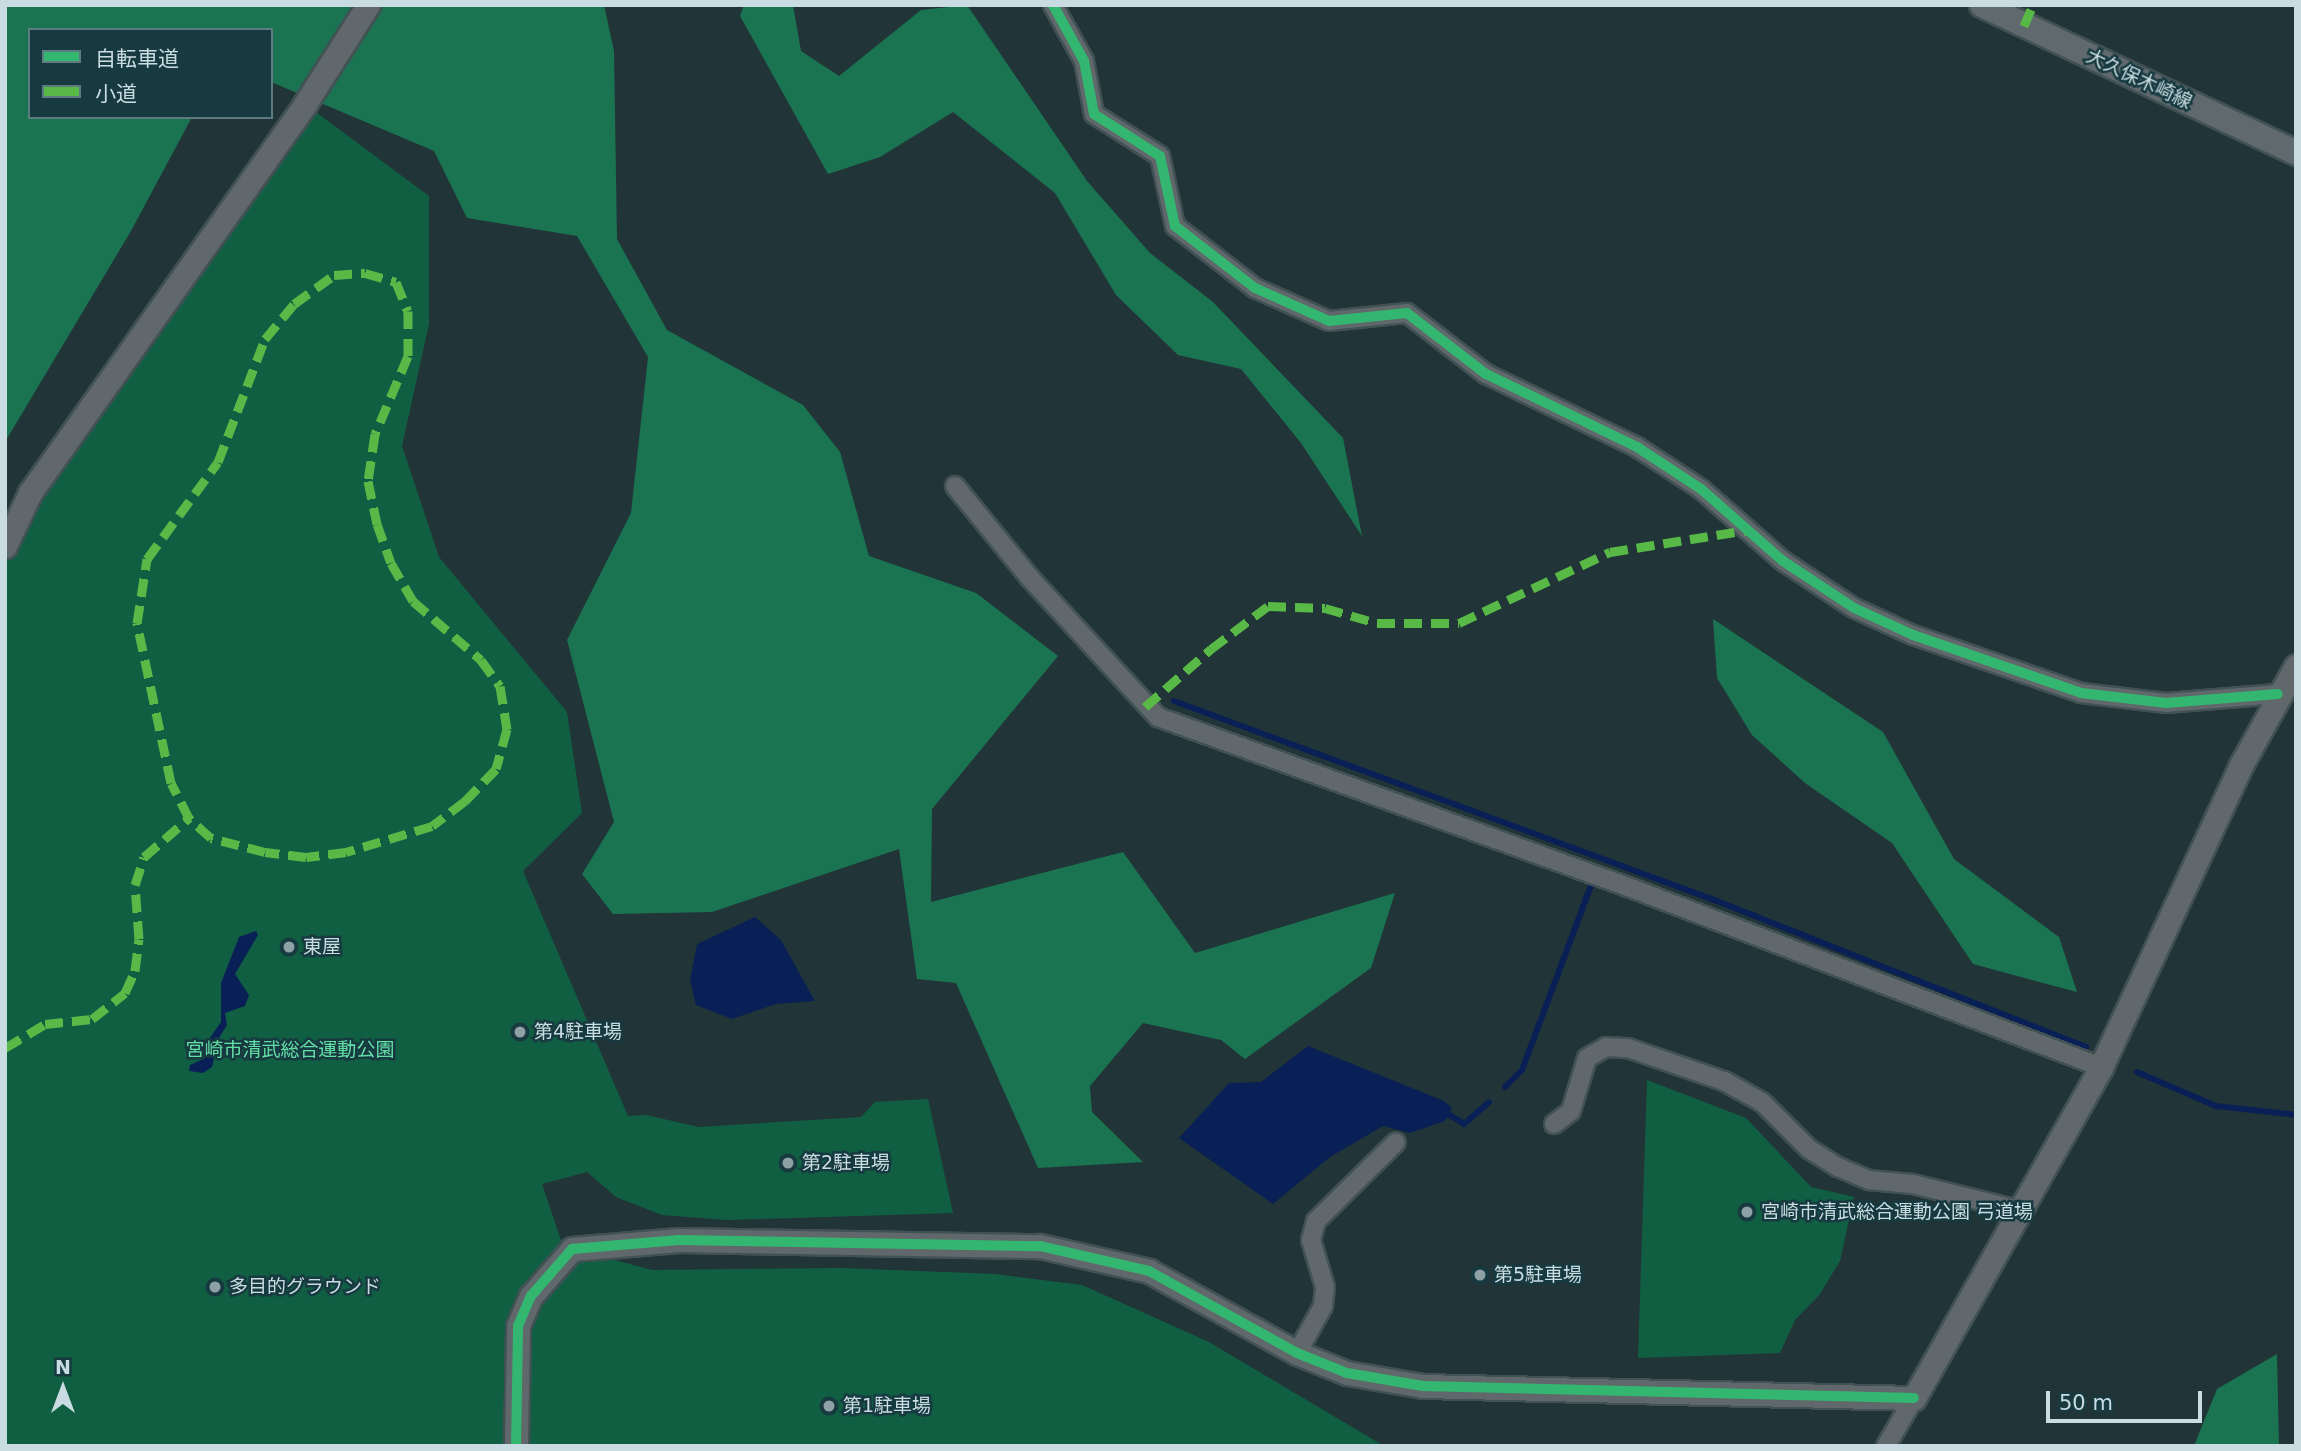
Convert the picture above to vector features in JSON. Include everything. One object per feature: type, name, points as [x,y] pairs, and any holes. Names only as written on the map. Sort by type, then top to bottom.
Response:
[{"type":"main road","name":"大久保木崎線","points":[[1982,5],[2296,153]]},
{"type":"street","points":[[5,546],[30,493],[305,104],[368,5]]},
{"type":"street","points":[[1053,5],[1084,61],[1094,114],[1160,156],[1175,226],[1255,288],[1329,321],[1408,313],[1486,374],[1637,447],[1701,489],[1783,561],[1854,608],[1913,635],[2081,693],[2166,703],[2278,694]]},
{"type":"street","points":[[955,486],[1030,578],[1158,717],[1631,888],[2101,1067]]},
{"type":"street","points":[[1886,1446],[2101,1067],[2278,694],[2296,666]]},
{"type":"street","points":[[1553,1124],[1571,1111],[1587,1058],[1606,1047],[1628,1048],[1724,1081],[1762,1102],[1809,1149],[1838,1167],[1869,1180],[1912,1184],[2019,1210]]},
{"type":"street","points":[[1297,1353],[1323,1306],[1325,1287],[1311,1240],[1316,1221],[1396,1142]]},
{"type":"street","points":[[516,1446],[518,1325],[531,1296],[572,1249],[679,1240],[1040,1246],[1149,1271],[1297,1353],[1348,1373],[1423,1386],[1914,1398]]},
{"type":"green space","points":[[5,5],[604,5],[614,51],[617,239],[667,330],[803,405],[840,452],[869,556],[976,593],[1058,656],[932,809],[931,902],[1123,852],[1195,953],[1395,893],[1371,968],[1245,1059],[1221,1040],[1143,1023],[1090,1086],[1092,1112],[1143,1162],[1038,1168],[956,983],[917,979],[899,849],[712,912],[613,914],[582,874],[614,822],[567,640],[631,513],[648,357],[577,236],[467,218],[434,151],[273,83],[273,28],[28,28],[28,119],[191,119],[131,231],[5,442]]},
{"type":"green space","points":[[744,5],[793,5],[801,51],[839,76],[921,10],[967,5],[1087,181],[1150,253],[1213,302],[1343,438],[1362,536],[1301,443],[1241,369],[1178,355],[1116,295],[1055,193],[953,112],[880,157],[828,174],[740,16]]},
{"type":"green space","name":"宮崎市清武総合運動公園","points":[[305,104],[429,196],[429,324],[402,446],[439,557],[567,712],[582,813],[523,871],[628,1116],[646,1115],[699,1127],[861,1117],[875,1102],[928,1099],[953,1213],[727,1220],[662,1215],[616,1197],[587,1172],[542,1184],[563,1246],[652,1270],[842,1268],[995,1274],[1082,1285],[1209,1342],[1384,1446],[5,1446],[5,546]]},
{"type":"green space","points":[[1713,619],[1883,732],[1954,859],[2059,937],[2077,992],[1973,964],[1892,843],[1805,783],[1752,735],[1717,678]]},
{"type":"green space","name":"宮崎市清武総合運動公園 弓道場","points":[[1647,1080],[1746,1118],[1811,1187],[1854,1197],[1840,1261],[1820,1294],[1795,1320],[1780,1353],[1638,1358]]},
{"type":"green space","points":[[2277,1354],[2279,1446],[2194,1446],[2217,1389]]},
{"type":"water","points":[[755,917],[781,940],[815,1001],[776,1004],[732,1019],[696,1005],[690,980],[697,944]]},
{"type":"water","points":[[256,931],[258,935],[235,974],[249,995],[245,1006],[225,1013],[227,1025],[219,1038],[212,1067],[203,1073],[189,1071],[190,1065],[205,1058],[207,1042],[221,1022],[221,983],[239,937]]},
{"type":"water","points":[[1308,1046],[1444,1101],[1452,1108],[1445,1121],[1410,1133],[1383,1126],[1330,1157],[1273,1204],[1179,1138],[1229,1083],[1261,1082]]},
{"type":"waterway","points":[[1174,701],[1717,901],[2086,1047]]},
{"type":"waterway","points":[[1505,1087],[1522,1070],[1592,883]]},
{"type":"waterway","points":[[2137,1072],[2216,1106],[2296,1115]]},
{"type":"waterway","points":[[1446,1113],[1464,1124],[1489,1102]]},
{"type":"marked path","points":[[2024,26],[2033,5]]},
{"type":"marked path","points":[[365,273],[396,282],[408,311],[408,356],[375,434],[368,481],[377,524],[391,563],[413,601],[481,660],[500,686],[507,729],[496,769],[465,801],[432,826],[346,852],[306,857],[265,852],[211,838],[189,818],[171,783],[137,623],[147,559],[218,462],[265,339],[294,304],[334,275],[365,273]]},
{"type":"marked path","points":[[1145,707],[1211,649],[1268,606],[1325,608],[1377,623],[1459,623],[1610,552],[1747,530]]},
{"type":"marked path","points":[[5,1048],[45,1024],[92,1019],[125,993],[135,971],[139,939],[135,885],[144,857],[189,818]]},
{"type":"cycle path","points":[[1053,5],[1084,61],[1094,114],[1160,156],[1175,226],[1255,288],[1329,321],[1407,313],[1486,374],[1637,447],[1701,489],[1783,561],[1854,608],[1913,635],[2081,693],[2166,703],[2278,694]]},
{"type":"cycle path","points":[[516,1446],[518,1326],[531,1296],[572,1249],[679,1240],[1040,1246],[1149,1271],[1297,1353],[1347,1373],[1423,1386],[1914,1398]]},
{"type":"place","name":"東屋","points":[[289,947]]},
{"type":"place","name":"第4駐車場","points":[[520,1032]]},
{"type":"place","name":"第2駐車場","points":[[788,1163]]},
{"type":"place","name":"宮崎市清武総合運動公園 弓道場","points":[[1747,1212]]},
{"type":"place","name":"第5駐車場","points":[[1480,1275]]},
{"type":"place","name":"多目的グラウンド","points":[[215,1287]]},
{"type":"place","name":"第1駐車場","points":[[829,1406]]}]
